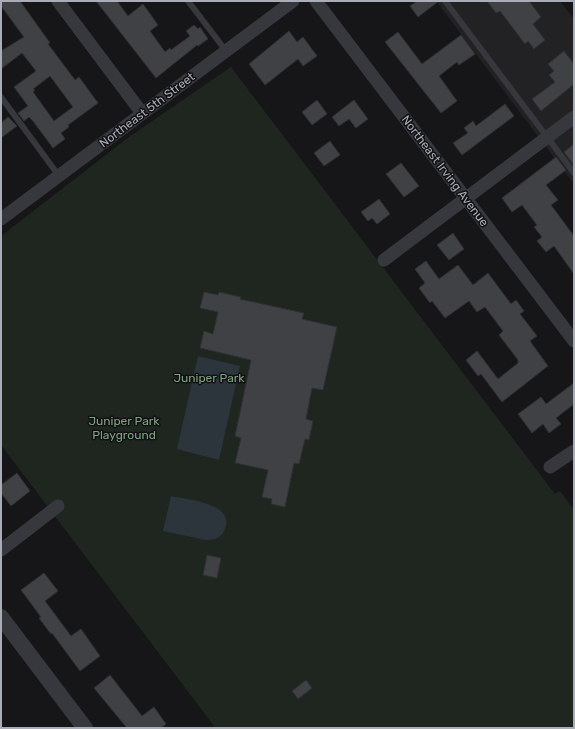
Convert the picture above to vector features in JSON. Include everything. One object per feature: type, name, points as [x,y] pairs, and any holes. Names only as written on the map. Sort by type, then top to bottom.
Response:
[{"type":"street","points":[[58,1],[142,113]]},
{"type":"street","name":"Northeast 5th Street","points":[[1,219],[293,1]]},
{"type":"street","name":"Northeast Irving Avenue","points":[[316,1],[574,341]]},
{"type":"street","points":[[384,260],[574,116]]},
{"type":"street","points":[[550,466],[574,451]]},
{"type":"street","points":[[1,550],[58,506]]},
{"type":"street","points":[[1,617],[85,728]]},
{"type":"lane","points":[[188,1],[226,51]]},
{"type":"lane","points":[[445,1],[574,173]]},
{"type":"lane","points":[[1,97],[59,176]]},
{"type":"shaded area","points":[[436,1],[560,1],[574,19],[574,184]]},
{"type":"shaded area","points":[[198,356],[240,366],[219,460],[177,449]]},
{"type":"shaded area","points":[[171,496],[209,504],[218,509],[224,514],[226,522],[223,533],[217,538],[206,540],[163,531]]},
{"type":"green space","name":"Juniper Park","points":[[231,67],[555,494],[560,491],[574,510],[574,728],[212,728],[214,726],[1,445],[1,236],[129,137]]},
{"type":"building","points":[[1,1],[20,1],[50,43],[48,44],[75,80],[79,77],[98,103],[68,125],[69,127],[61,133],[65,139],[53,148],[29,117],[24,121],[18,113],[28,106],[14,87],[36,71],[22,53],[1,69],[1,51],[24,37],[1,6]],"holes":[[[50,76],[73,107],[54,121],[33,92],[35,90],[33,89]]]},
{"type":"building","points":[[96,1],[117,1],[128,16],[143,4],[158,25],[150,31],[165,52],[170,48],[171,50],[190,36],[186,31],[194,25],[198,29],[200,27],[208,39],[198,46],[197,45],[156,78]]},
{"type":"building","points":[[417,1],[439,1],[418,17],[410,6]]},
{"type":"building","points":[[487,1],[529,1],[541,17],[533,24],[545,40],[534,49],[528,41],[525,44],[500,11],[496,13]]},
{"type":"building","points":[[289,31],[297,42],[303,37],[317,56],[303,66],[298,59],[265,85],[249,64]]},
{"type":"building","points":[[398,32],[422,64],[461,35],[475,54],[459,65],[457,62],[439,76],[457,101],[441,113],[385,42]]},
{"type":"building","points":[[564,51],[574,64],[574,84],[541,111],[532,99],[555,82],[549,75],[554,71],[548,64]]},
{"type":"building","points":[[317,100],[327,114],[312,125],[302,112]]},
{"type":"building","points":[[354,100],[368,119],[356,128],[349,119],[339,126],[332,117]]},
{"type":"building","points":[[505,104],[514,116],[462,155],[453,143],[468,133],[464,128],[473,121],[476,126]]},
{"type":"building","points":[[8,117],[17,126],[1,138],[1,123]]},
{"type":"building","points":[[330,141],[340,155],[324,166],[314,153]]},
{"type":"building","points":[[574,144],[574,163],[573,164],[564,152]]},
{"type":"building","points":[[556,157],[566,170],[546,185],[558,200],[551,205],[574,236],[574,274],[554,246],[546,252],[537,241],[542,237],[534,227],[537,225],[522,205],[512,212],[502,198]]},
{"type":"building","points":[[401,163],[419,186],[404,197],[386,174]]},
{"type":"building","points":[[379,199],[390,214],[377,224],[372,218],[368,221],[361,212]]},
{"type":"building","points":[[453,233],[464,249],[449,260],[437,245]]},
{"type":"building","points":[[426,261],[439,279],[458,265],[473,285],[488,273],[511,304],[516,300],[524,311],[520,314],[537,336],[530,341],[548,366],[502,402],[481,374],[478,376],[466,360],[477,351],[498,379],[518,363],[518,360],[499,335],[503,331],[485,307],[477,312],[469,301],[445,318],[432,301],[430,303],[419,288],[425,283],[415,269]]},
{"type":"building","points":[[204,292],[218,295],[219,292],[241,297],[240,299],[304,313],[302,319],[337,327],[323,390],[312,388],[306,419],[313,421],[309,440],[305,439],[299,464],[294,463],[285,507],[271,504],[272,499],[262,497],[268,470],[235,463],[241,438],[235,436],[251,360],[200,348],[204,331],[213,334],[218,312],[200,308]]},
{"type":"building","points":[[574,383],[574,404],[556,418],[561,424],[549,433],[543,424],[532,433],[518,414],[541,397],[546,404]]},
{"type":"building","points":[[17,473],[30,491],[11,506],[1,493],[1,485]]},
{"type":"building","points":[[207,555],[221,558],[217,578],[203,575]]},
{"type":"building","points":[[44,573],[58,591],[45,601],[71,636],[81,629],[100,656],[80,671],[39,618],[41,617],[21,590]]},
{"type":"building","points":[[110,675],[142,716],[154,707],[166,724],[161,728],[127,728],[94,688]]},
{"type":"building","points":[[306,680],[312,688],[298,699],[292,691]]},
{"type":"park label","name":"Juniper Park Playground","points":[[124,428]]}]
